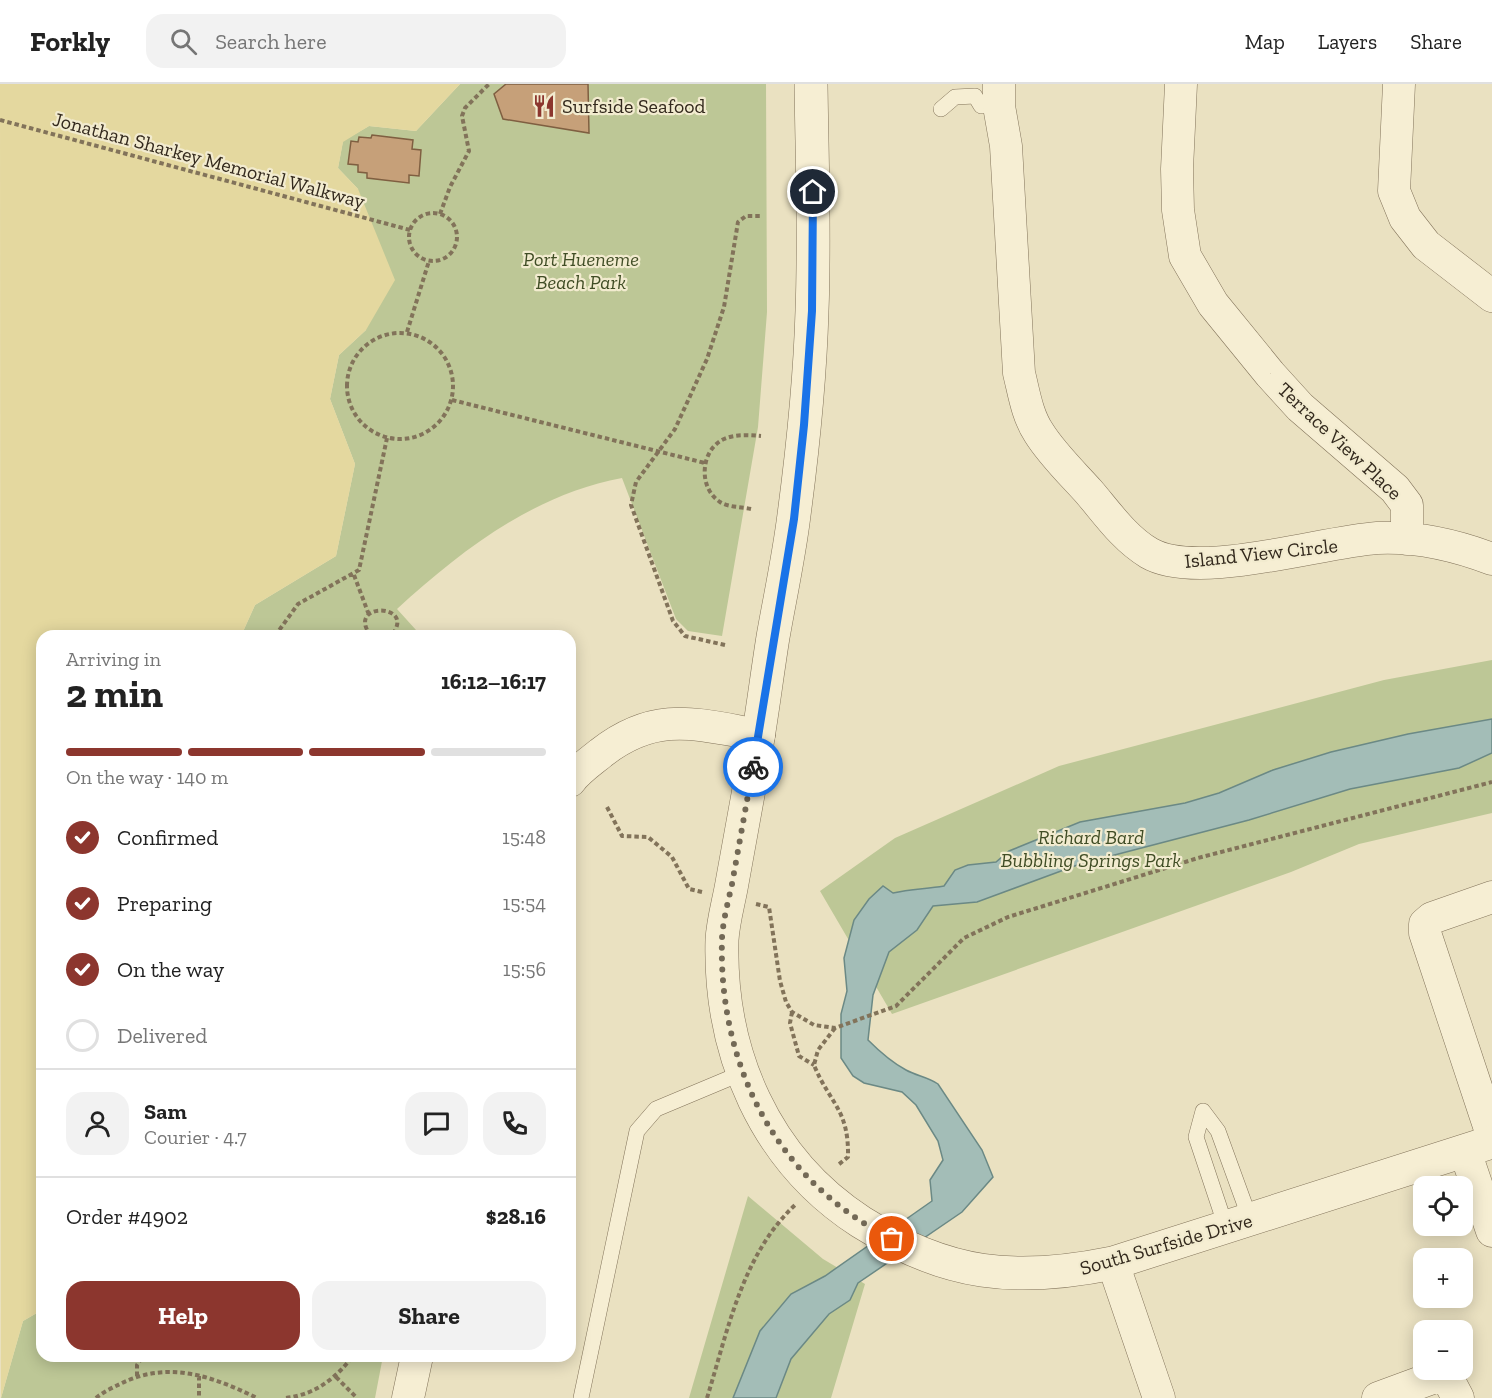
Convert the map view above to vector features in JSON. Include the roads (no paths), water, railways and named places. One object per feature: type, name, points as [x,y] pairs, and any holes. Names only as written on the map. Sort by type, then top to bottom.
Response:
[{"type":"street","name":"South Surfside Drive","points":[[811,84],[813,284],[808,387],[794,519],[759,735],[722,936],[723,982],[730,1031],[742,1073],[762,1115],[781,1146],[814,1187],[877,1232],[921,1253],[984,1271],[1027,1275],[1064,1273],[1113,1263],[1483,1142]]},
{"type":"street","name":"Terrace View Place","points":[[1181,84],[1177,179],[1178,210],[1185,256],[1213,304],[1270,374],[1300,407],[1395,489],[1407,505],[1407,539]]},
{"type":"street","points":[[1399,84],[1394,191],[1405,218],[1426,245],[1492,296]]},
{"type":"street","name":"Island View Circle","points":[[990,95],[999,106],[1006,146],[1019,373],[1027,408],[1038,433],[1125,535],[1149,553],[1168,561],[1188,565],[1297,552],[1376,538],[1407,539],[1460,547],[1492,559]]},
{"type":"street","points":[[576,773],[612,744],[659,723],[692,723],[759,735]]},
{"type":"street","points":[[1492,897],[1432,918],[1425,924],[1425,933],[1483,1142],[1492,1231]]},
{"type":"street","points":[[1113,1263],[1159,1398]]},
{"type":"street","points":[[408,1398],[416,1362]]},
{"type":"street","points":[[1378,1398],[1435,1377],[1448,1379],[1458,1398]]},
{"type":"lane","points":[[941,109],[955,97],[990,95]]},
{"type":"lane","points":[[581,1398],[637,1131],[656,1109],[742,1073]]},
{"type":"lane","points":[[1203,1111],[1218,1131],[1238,1223],[1196,1137],[1203,1111]]},
{"type":"water","points":[[1492,719],[1492,753],[1459,768],[1350,789],[1249,820],[1080,864],[977,902],[933,906],[917,930],[889,952],[873,995],[868,1040],[901,1067],[938,1084],[982,1150],[993,1177],[962,1212],[858,1283],[850,1300],[829,1314],[791,1359],[776,1398],[733,1398],[760,1331],[791,1294],[825,1276],[932,1201],[930,1180],[943,1160],[938,1141],[916,1105],[902,1092],[864,1083],[853,1076],[841,1058],[841,1014],[847,991],[844,958],[854,920],[869,899],[883,886],[893,893],[944,886],[955,870],[968,865],[996,862],[1009,851],[1080,822],[1185,803],[1219,793],[1273,770],[1331,752],[1408,734]]},
{"type":"place","name":"Surfside Seafood","points":[[544,106]]},
{"type":"park label","name":"Port Hueneme Beach Park","points":[[581,270]]},
{"type":"park label","name":"Richard Bard Bubbling Springs Park","points":[[1091,848]]}]
